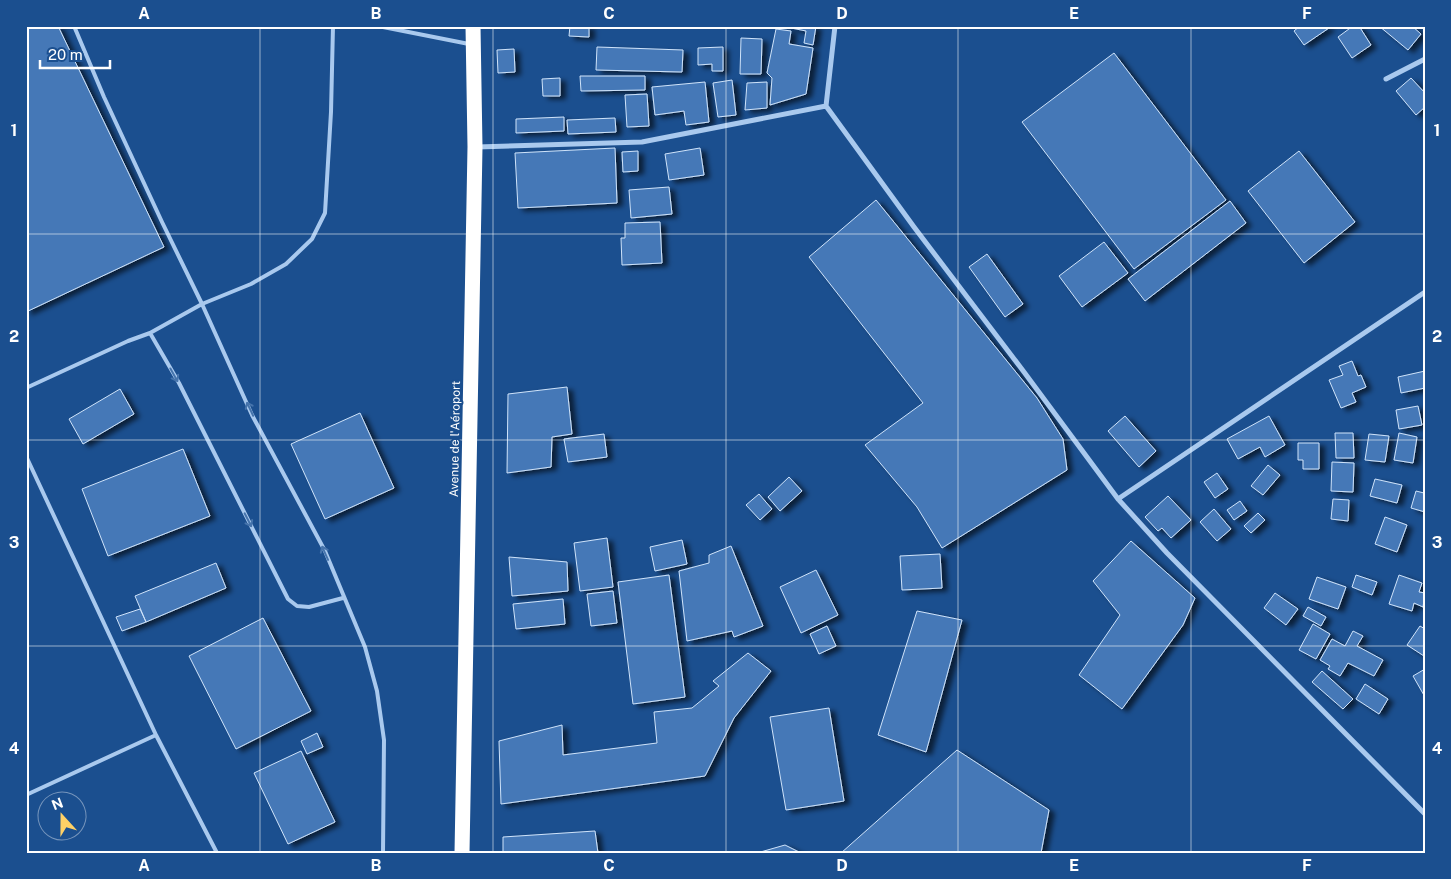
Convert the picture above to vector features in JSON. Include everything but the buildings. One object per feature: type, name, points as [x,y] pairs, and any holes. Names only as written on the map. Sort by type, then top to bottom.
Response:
[{"type":"highway","name":"Avenue de l'Aéroport","points":[[462,853],[475,147],[473,26]]},
{"type":"street","points":[[836,26],[826,106],[914,227],[1118,499],[1167,554],[1425,814]]},
{"type":"street","points":[[1386,79],[1425,59]]},
{"type":"street","points":[[475,147],[642,142],[826,106]]},
{"type":"street","points":[[1118,499],[1425,292]]},
{"type":"lane","points":[[74,26],[104,97],[202,304],[252,415],[325,552],[365,647],[377,691],[384,740],[383,853]]},
{"type":"lane","points":[[26,388],[128,341],[150,333],[202,304],[251,284],[286,264],[312,239],[325,213],[331,112],[333,26]]},
{"type":"lane","points":[[378,26],[472,45]]},
{"type":"lane","points":[[150,333],[179,383],[288,599],[297,606],[309,606],[343,598]]},
{"type":"lane","points":[[26,456],[156,735],[217,853]]},
{"type":"lane","points":[[26,795],[156,735]]}]
